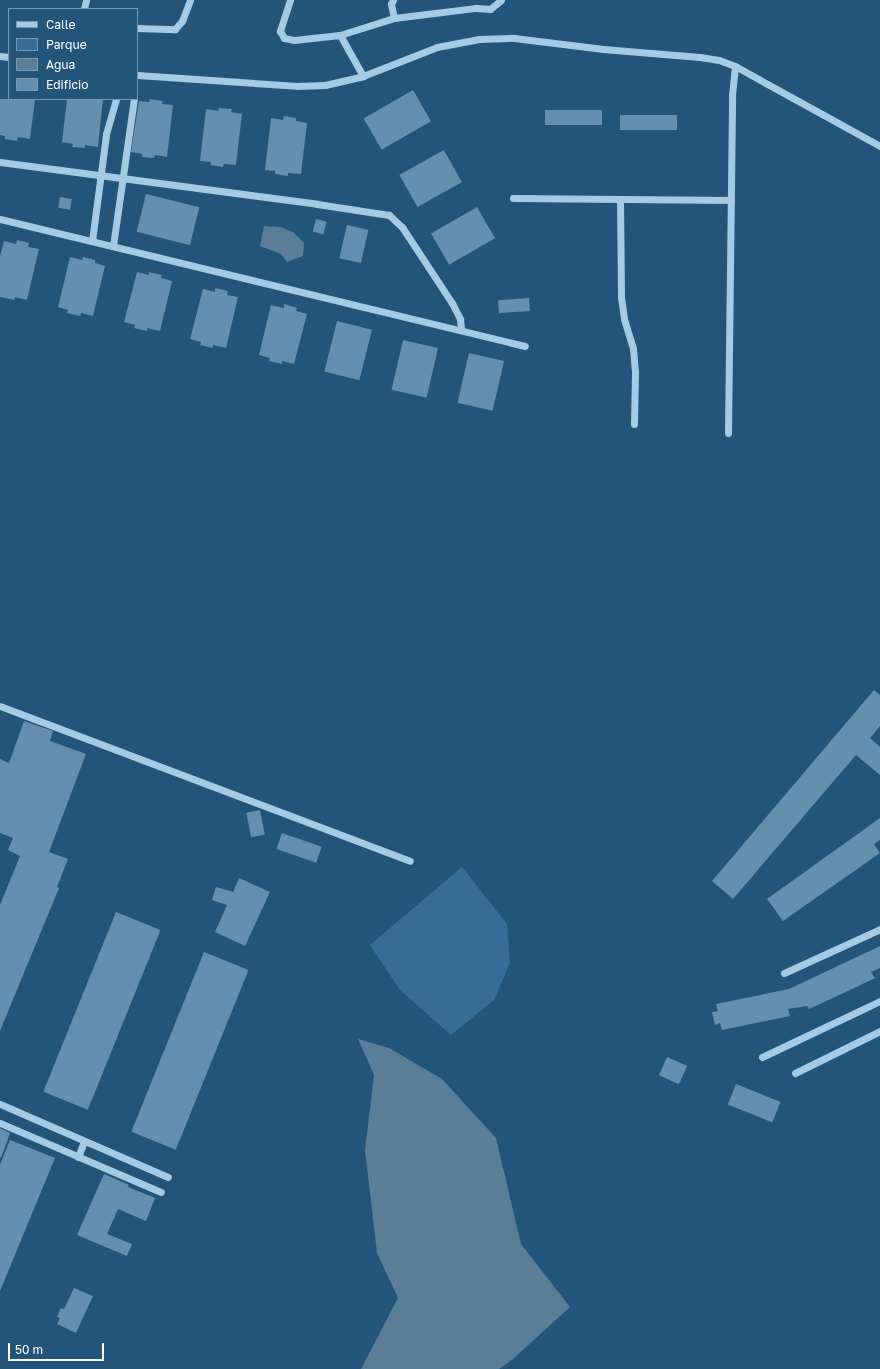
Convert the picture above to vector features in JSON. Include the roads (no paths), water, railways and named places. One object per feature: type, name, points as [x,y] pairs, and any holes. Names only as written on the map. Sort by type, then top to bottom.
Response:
[{"type":"street","points":[[138,28],[175,29],[182,21],[190,0]]},
{"type":"street","points":[[290,0],[280,31],[284,38],[294,40],[340,35],[394,18],[476,8],[490,9],[501,0]]},
{"type":"street","points":[[393,0],[391,4],[394,18]]},
{"type":"street","points":[[340,35],[363,76]]},
{"type":"street","points":[[138,75],[297,86],[325,84],[363,76],[437,47],[479,39],[514,38],[603,49],[700,56],[735,66],[880,146]]},
{"type":"street","points":[[728,433],[732,200],[732,95],[735,66]]},
{"type":"street","points":[[92,241],[109,121],[116,100]]},
{"type":"street","points":[[113,246],[134,100]]},
{"type":"street","points":[[0,162],[389,215],[402,227],[455,307],[460,319],[461,329]]},
{"type":"street","points":[[513,198],[732,200]]},
{"type":"street","points":[[620,199],[621,297],[624,319],[633,349],[635,372],[634,424]]},
{"type":"street","points":[[0,219],[461,329],[525,346]]},
{"type":"street","points":[[0,706],[410,861]]},
{"type":"street","points":[[784,973],[880,928]]},
{"type":"street","points":[[762,1057],[880,1001]]},
{"type":"street","points":[[795,1073],[880,1030]]},
{"type":"street","points":[[0,1104],[168,1177]]},
{"type":"street","points":[[0,1123],[161,1192]]},
{"type":"street","points":[[78,1157],[84,1141]]},
{"type":"water","points":[[264,226],[280,227],[293,232],[304,243],[303,256],[287,262],[281,254],[260,246]]},
{"type":"water","points":[[358,1039],[389,1048],[442,1079],[496,1138],[521,1244],[570,1307],[513,1359],[499,1369],[361,1369],[398,1298],[377,1253],[365,1150],[374,1075]]}]
